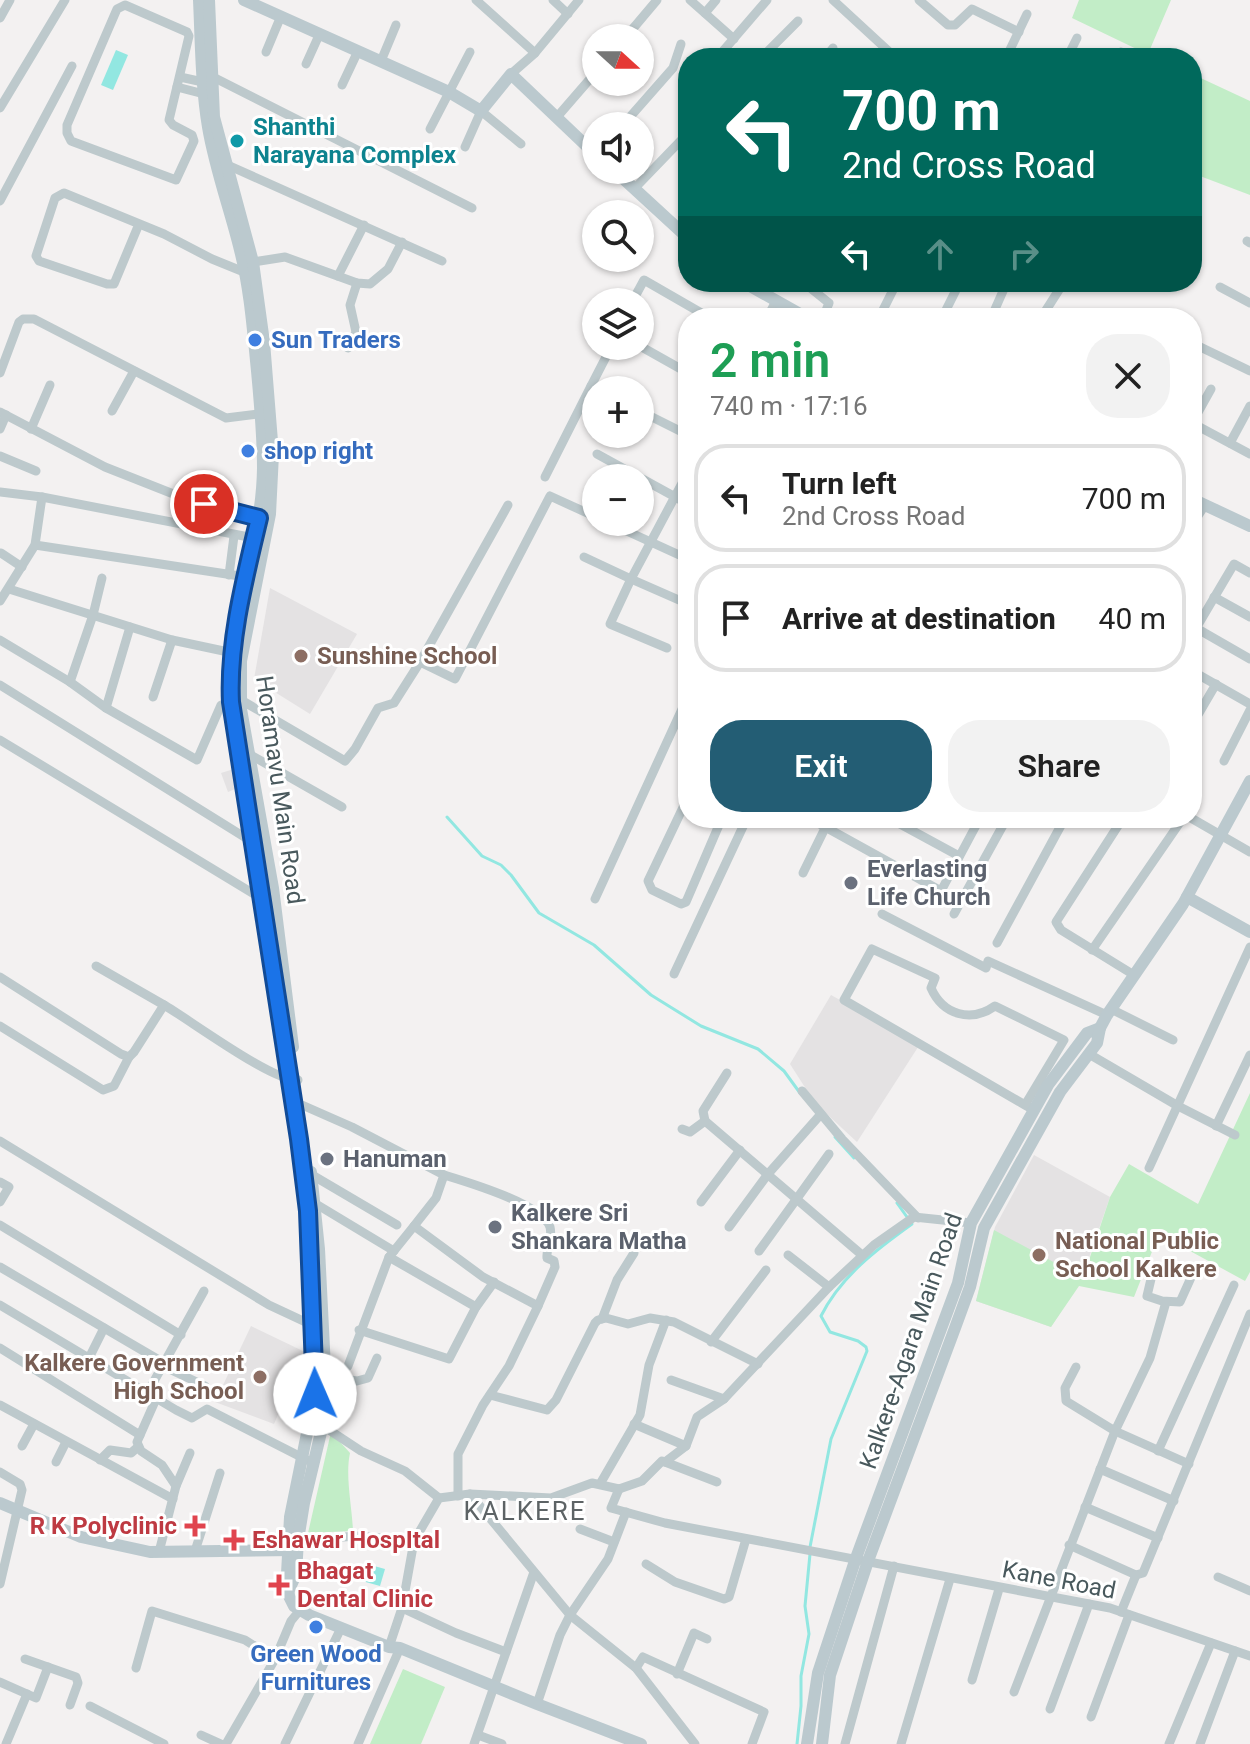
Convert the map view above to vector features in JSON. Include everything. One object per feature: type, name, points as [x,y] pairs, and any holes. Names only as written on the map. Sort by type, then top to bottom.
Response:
[{"type":"main road","name":"Horamavu Main Road","points":[[199,0],[206,84],[220,162],[249,267],[272,479],[270,514],[233,653],[230,679],[249,754],[311,1201],[320,1391],[308,1460],[290,1517],[294,1547],[290,1600],[300,1610]]},
{"type":"main road","name":"Horamavu Main Road","points":[[209,0],[206,84],[220,162]]},
{"type":"main road","points":[[244,0],[449,92],[481,111],[511,74],[582,141]]},
{"type":"main road","points":[[630,184],[678,227]]},
{"type":"main road","points":[[760,292],[789,308]]},
{"type":"main road","name":"Horamavu Main Road","points":[[265,414],[259,518],[254,538],[252,578],[236,701],[254,843],[268,899]]},
{"type":"main road","points":[[1202,504],[1250,526]]},
{"type":"main road","name":"Kalkere-Agara Main Road","points":[[978,1225],[1060,1092],[1097,1043],[1100,1028],[1109,1012],[1187,897],[1250,781]]},
{"type":"main road","points":[[1187,897],[1250,932]]},
{"type":"main road","name":"Kalkere-Agara Main Road","points":[[807,1744],[818,1673],[862,1559],[978,1225],[1029,1107],[1087,1033],[1100,1028]]},
{"type":"main road","name":"Horamavu Main Road","points":[[294,1080],[302,1105],[307,1172]]},
{"type":"main road","name":"Horamavu Main Road","points":[[311,1201],[314,1326],[320,1391]]},
{"type":"main road","points":[[0,1503],[81,1537],[159,1552],[294,1547]]},
{"type":"main road","name":"Kalkere-Agara Main Road","points":[[822,1744],[830,1675],[862,1559]]},
{"type":"main road","points":[[300,1610],[618,1744]]},
{"type":"main road","points":[[494,1691],[641,1744]]},
{"type":"street","points":[[0,18],[10,0]]},
{"type":"street","points":[[0,108],[65,0]]},
{"type":"street","points":[[476,0],[535,53]]},
{"type":"street","points":[[553,0],[568,14]]},
{"type":"street","points":[[511,74],[535,53],[579,0]]},
{"type":"street","points":[[637,24],[657,0]]},
{"type":"street","points":[[690,0],[734,39]]},
{"type":"street","points":[[705,13],[716,0]]},
{"type":"street","points":[[726,48],[767,0]]},
{"type":"street","points":[[833,0],[885,48]]},
{"type":"street","points":[[919,0],[948,25],[955,25],[972,9],[1019,32]]},
{"type":"street","points":[[120,6],[128,6],[187,32],[189,40],[179,82],[169,120],[192,135],[194,141],[176,180],[71,141],[67,125],[120,6]]},
{"type":"street","points":[[1011,48],[1027,14]]},
{"type":"street","points":[[266,52],[281,16]]},
{"type":"street","points":[[771,48],[798,21]]},
{"type":"street","points":[[381,61],[396,25]]},
{"type":"street","points":[[306,64],[320,33]]},
{"type":"street","points":[[1072,48],[1077,38]]},
{"type":"street","points":[[680,48],[681,44]]},
{"type":"street","points":[[342,85],[358,51]]},
{"type":"street","points":[[430,129],[470,52]]},
{"type":"street","points":[[634,112],[673,68],[678,53]]},
{"type":"street","points":[[0,201],[72,66]]},
{"type":"street","points":[[179,82],[206,84],[472,208]]},
{"type":"street","points":[[557,117],[582,88]]},
{"type":"street","points":[[465,147],[481,111],[521,144]]},
{"type":"street","points":[[635,188],[678,143]]},
{"type":"street","points":[[220,162],[442,261]]},
{"type":"street","points":[[0,178],[10,183]]},
{"type":"street","points":[[139,224],[114,284],[39,261],[36,256],[55,198],[60,193],[249,267],[285,257],[357,283],[370,284],[383,276],[402,242]]},
{"type":"street","points":[[338,276],[364,225]]},
{"type":"street","points":[[640,288],[644,280],[693,308]]},
{"type":"street","points":[[348,348],[356,332],[350,305],[357,283]]},
{"type":"street","points":[[1220,287],[1250,303]]},
{"type":"street","points":[[815,292],[829,303],[827,308]]},
{"type":"street","points":[[772,308],[776,301]]},
{"type":"street","points":[[0,373],[4,348],[19,322],[34,319],[226,418],[265,414]]},
{"type":"street","points":[[1202,348],[1250,371]]},
{"type":"street","points":[[654,354],[678,367]]},
{"type":"street","points":[[112,411],[134,371]]},
{"type":"street","points":[[31,429],[50,385]]},
{"type":"street","points":[[1202,405],[1211,389]]},
{"type":"street","points":[[1230,443],[1250,406]]},
{"type":"street","points":[[545,477],[582,411]]},
{"type":"street","points":[[0,429],[3,413],[105,467],[169,492],[259,518]]},
{"type":"street","points":[[654,418],[678,430]]},
{"type":"street","points":[[1202,428],[1250,454]]},
{"type":"street","points":[[597,454],[678,498]]},
{"type":"street","points":[[0,456],[36,471]]},
{"type":"street","points":[[667,648],[610,624],[678,490]]},
{"type":"street","points":[[0,492],[42,497],[254,538]]},
{"type":"street","points":[[420,662],[455,679],[550,496],[582,511]]},
{"type":"street","points":[[0,601],[35,545],[42,497]]},
{"type":"street","points":[[0,640],[70,682],[106,708],[197,760],[221,705],[236,701],[345,761],[378,708],[394,703],[508,505]]},
{"type":"street","points":[[1202,510],[1205,505]]},
{"type":"street","points":[[229,575],[234,536]]},
{"type":"street","points":[[636,536],[678,555]]},
{"type":"street","points":[[35,545],[252,578]]},
{"type":"street","points":[[1202,618],[1241,552]]},
{"type":"street","points":[[1,553],[22,567]]},
{"type":"street","points":[[584,557],[678,600]]},
{"type":"street","points":[[1234,564],[1250,573]]},
{"type":"street","points":[[70,682],[102,578]]},
{"type":"street","points":[[9,589],[172,640],[233,653]]},
{"type":"street","points":[[1214,597],[1250,617]]},
{"type":"street","points":[[106,708],[130,627]]},
{"type":"street","points":[[1202,636],[1250,659]]},
{"type":"street","points":[[153,697],[172,640]]},
{"type":"street","points":[[1202,676],[1250,704]]},
{"type":"street","points":[[1202,708],[1216,684]]},
{"type":"street","points":[[0,685],[254,843]]},
{"type":"street","points":[[1224,761],[1250,710]]},
{"type":"street","points":[[595,899],[678,726]]},
{"type":"street","points":[[0,740],[268,899]]},
{"type":"street","points":[[249,754],[342,807]]},
{"type":"street","points":[[678,818],[648,881],[652,890],[681,904],[686,902],[718,828]]},
{"type":"street","points":[[1202,825],[1250,852]]},
{"type":"street","points":[[674,974],[742,828]]},
{"type":"street","points":[[803,873],[825,828]]},
{"type":"street","points":[[838,828],[941,891],[974,828]]},
{"type":"street","points":[[907,828],[959,856]]},
{"type":"street","points":[[954,914],[1001,828]]},
{"type":"street","points":[[997,943],[1060,828]]},
{"type":"street","points":[[1117,828],[1056,922],[1061,930],[1134,975]]},
{"type":"street","points":[[1092,950],[1176,828]]},
{"type":"street","points":[[882,914],[986,968],[988,961],[1173,1040]]},
{"type":"street","points":[[1149,1168],[1250,947]]},
{"type":"street","points":[[1064,1040],[1029,1107],[844,1000],[872,949],[935,978],[931,988],[936,1000],[953,1011],[981,1016],[995,1006],[1064,1040],[1075,1047]]},
{"type":"street","points":[[96,966],[294,1080]]},
{"type":"street","points":[[0,977],[129,1057]]},
{"type":"street","points":[[0,1026],[103,1090],[114,1086],[129,1057],[164,1005]]},
{"type":"street","points":[[1089,1054],[1235,1135]]},
{"type":"street","points":[[1216,1126],[1250,1055]]},
{"type":"street","points":[[727,1073],[703,1111],[705,1121],[862,1255]]},
{"type":"street","points":[[802,1091],[819,1116],[913,1218],[978,1225]]},
{"type":"street","points":[[302,1105],[444,1175],[491,1189],[544,1217],[551,1239],[545,1254],[554,1261],[555,1267],[509,1366],[458,1454],[458,1496]]},
{"type":"street","points":[[729,1227],[768,1174],[819,1116]]},
{"type":"street","points":[[682,1129],[690,1132],[705,1121]]},
{"type":"street","points":[[0,1141],[269,1305],[314,1326]]},
{"type":"street","points":[[701,1202],[740,1150]]},
{"type":"street","points":[[759,1251],[829,1154]]},
{"type":"street","points":[[307,1172],[397,1225]]},
{"type":"street","points":[[320,1391],[348,1366],[359,1330],[391,1254],[436,1198],[444,1175]]},
{"type":"street","points":[[0,1182],[9,1187],[0,1202]]},
{"type":"street","points":[[311,1201],[476,1307]]},
{"type":"street","points":[[316,1423],[361,1451],[405,1471],[439,1498],[470,1494],[551,1498],[592,1483],[619,1489],[642,1481],[662,1461],[665,1462],[686,1446],[697,1417],[724,1399],[862,1255],[913,1218]]},
{"type":"street","points":[[0,1225],[181,1335]]},
{"type":"street","points":[[414,1226],[494,1282],[538,1306]]},
{"type":"street","points":[[490,1395],[547,1410],[556,1400],[595,1323],[602,1319],[617,1280],[634,1253]]},
{"type":"street","points":[[788,1255],[829,1287]]},
{"type":"street","points":[[0,1267],[205,1386]]},
{"type":"street","points":[[711,1342],[766,1270]]},
{"type":"street","points":[[1151,1279],[1147,1296],[1166,1302],[1180,1302],[1194,1271]]},
{"type":"street","points":[[359,1330],[449,1359],[476,1307],[494,1282]]},
{"type":"street","points":[[1158,1451],[1234,1285]]},
{"type":"street","points":[[100,1460],[110,1450],[131,1453],[138,1447],[164,1364],[204,1291]]},
{"type":"street","points":[[1014,1692],[1115,1431],[1150,1358],[1166,1302]]},
{"type":"street","points":[[0,1305],[88,1360],[192,1418],[207,1409],[308,1460]]},
{"type":"street","points":[[1069,1545],[1136,1575],[1143,1573],[1250,1314]]},
{"type":"street","points":[[602,1319],[628,1324],[645,1319],[666,1320],[758,1364]]},
{"type":"street","points":[[600,1484],[643,1404],[649,1365],[666,1320]]},
{"type":"street","points":[[88,1360],[104,1328]]},
{"type":"street","points":[[0,1348],[140,1435]]},
{"type":"street","points":[[336,1378],[357,1381],[368,1378],[377,1358]]},
{"type":"street","points":[[1076,1367],[1065,1388],[1066,1401],[1115,1431],[1189,1464]]},
{"type":"street","points":[[671,1380],[724,1399]]},
{"type":"street","points":[[1,1409],[173,1499]]},
{"type":"street","points":[[22,1446],[34,1424]]},
{"type":"street","points":[[634,1424],[686,1446]]},
{"type":"street","points":[[56,1462],[66,1442]]},
{"type":"street","points":[[138,1447],[162,1465],[176,1486]]},
{"type":"street","points":[[159,1552],[176,1486],[190,1453]]},
{"type":"street","points":[[665,1462],[717,1482]]},
{"type":"street","points":[[1100,1469],[1174,1501]]},
{"type":"street","points":[[0,1472],[21,1487],[0,1584]]},
{"type":"street","points":[[195,1551],[220,1473]]},
{"type":"street","points":[[537,1704],[560,1635],[608,1559],[626,1512],[611,1508],[619,1489]]},
{"type":"street","points":[[470,1494],[570,1615],[636,1668],[695,1744]]},
{"type":"street","points":[[358,1744],[395,1650],[414,1541],[439,1498]]},
{"type":"street","points":[[1085,1507],[1158,1538]]},
{"type":"street","name":"Kane Road","points":[[626,1512],[665,1523],[1089,1604],[1250,1656]]},
{"type":"street","points":[[580,1529],[614,1542]]},
{"type":"street","points":[[294,1547],[358,1536],[414,1541]]},
{"type":"street","points":[[646,1564],[675,1582],[724,1599],[729,1597],[746,1539]]},
{"type":"street","points":[[845,1744],[894,1566]]},
{"type":"street","points":[[502,1744],[476,1739],[534,1572]]},
{"type":"street","points":[[1091,1717],[1136,1575]]},
{"type":"street","points":[[1218,1577],[1250,1591]]},
{"type":"street","points":[[901,1744],[950,1579]]},
{"type":"street","points":[[972,1680],[999,1589]]},
{"type":"street","points":[[1050,1709],[1089,1604]]},
{"type":"street","points":[[402,1608],[506,1652]]},
{"type":"street","points":[[201,1735],[223,1744],[275,1659],[291,1621],[300,1610]]},
{"type":"street","points":[[136,1668],[152,1611],[245,1640],[275,1659]]},
{"type":"street","points":[[285,1744],[341,1628]]},
{"type":"street","points":[[677,1674],[694,1633],[707,1639]]},
{"type":"street","points":[[1169,1744],[1211,1643]]},
{"type":"street","points":[[1200,1744],[1235,1651]]},
{"type":"street","points":[[636,1668],[643,1657],[764,1712],[752,1744]]},
{"type":"street","points":[[25,1659],[77,1679],[70,1705]]},
{"type":"street","points":[[0,1682],[36,1698],[48,1667]]},
{"type":"street","points":[[6,1744],[27,1694]]},
{"type":"street","points":[[90,1706],[164,1744]]},
{"type":"shaded area","name":"Sunshine School","points":[[270,588],[357,634],[310,714],[254,679]]},
{"type":"shaded area","points":[[234,769],[240,787],[228,792],[221,773]]},
{"type":"shaded area","points":[[831,995],[920,1044],[857,1142],[815,1103],[790,1064]]},
{"type":"shaded area","name":"National Public School Kalkere","points":[[1034,1155],[1110,1197],[1082,1278],[1051,1327],[976,1301],[995,1227]]},
{"type":"shaded area","name":"Kalkere Government High School","points":[[251,1326],[305,1352],[274,1424],[215,1402]]},
{"type":"green space","points":[[1079,0],[1171,0],[1151,48],[1134,48],[1072,18]]},
{"type":"green space","points":[[1202,79],[1250,101],[1250,195],[1202,177]]},
{"type":"green space","points":[[1250,1093],[1250,1272],[1245,1281],[1159,1234],[1134,1297],[1079,1286],[1051,1327],[976,1301],[994,1230],[1083,1278],[1110,1197],[1129,1164],[1198,1204]]},
{"type":"green space","points":[[331,1432],[350,1453],[348,1481],[353,1531],[308,1533]]},
{"type":"green space","points":[[403,1669],[445,1687],[421,1744],[370,1744]]},
{"type":"water","points":[[116,50],[128,55],[113,90],[101,85]]},
{"type":"water","points":[[367,1564],[385,1569],[380,1586],[362,1581]]},
{"type":"waterway","points":[[447,817],[482,856],[501,865],[511,875],[539,913],[594,945],[651,995],[701,1026],[758,1049],[784,1071],[800,1093]]},
{"type":"waterway","points":[[835,1137],[854,1158]]},
{"type":"waterway","points":[[810,1547],[831,1439],[867,1351],[858,1341],[830,1332],[821,1316],[849,1276],[912,1224],[897,1203]]},
{"type":"waterway","points":[[797,1744],[801,1676],[809,1634],[805,1606],[810,1554]]},
{"type":"place","name":"Shanthi Narayana Complex","points":[[237,141]]},
{"type":"place","name":"Sun Traders","points":[[255,340]]},
{"type":"place","name":"shop right","points":[[248,451]]},
{"type":"place","name":"Sunshine School","points":[[301,656]]},
{"type":"place","name":"Everlasting Life Church","points":[[851,883]]},
{"type":"place","name":"Hanuman","points":[[327,1159]]},
{"type":"place","name":"Kalkere Sri Shankara Matha","points":[[495,1227]]},
{"type":"place","name":"National Public School Kalkere","points":[[1039,1255]]},
{"type":"place","name":"Kalkere Government High School","points":[[260,1377]]},
{"type":"place","name":"R K Polyclinic","points":[[195,1526]]},
{"type":"place","name":"Eshawar HospItal","points":[[234,1540]]},
{"type":"place","name":"Bhagat Dental Clinic","points":[[279,1585]]},
{"type":"place","name":"Green Wood Furnitures","points":[[316,1627]]},
{"type":"district","name":"KALKERE","points":[[525,1511]]},
{"type":"route","points":[[204,504],[259,518],[236,636],[230,679],[231,702],[308,1211],[315,1394]]}]
